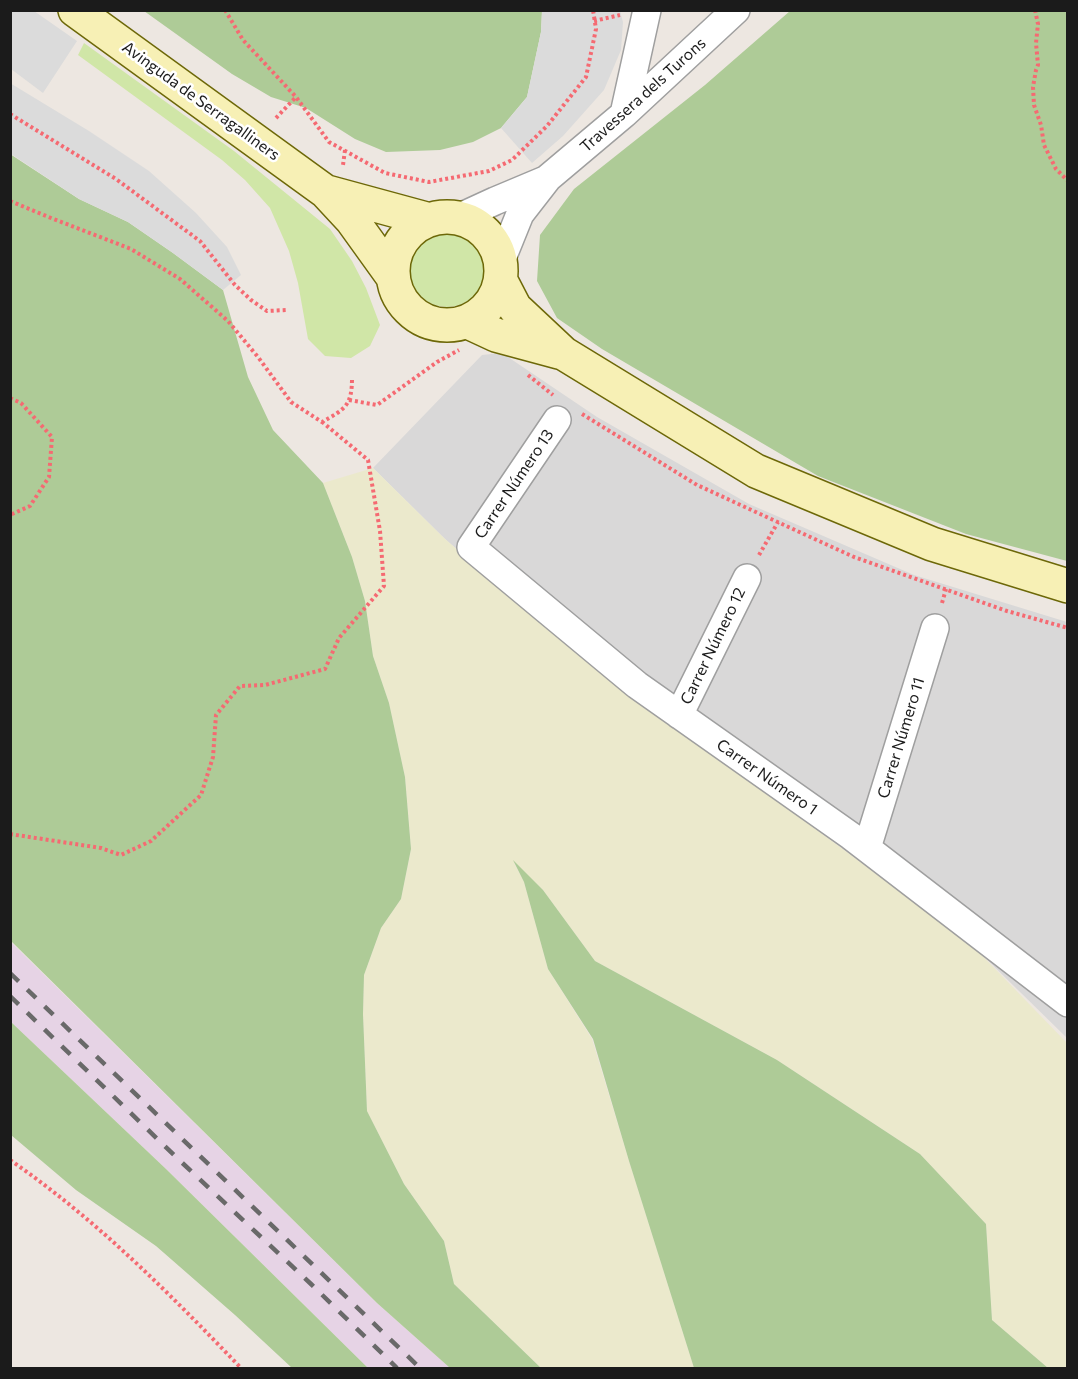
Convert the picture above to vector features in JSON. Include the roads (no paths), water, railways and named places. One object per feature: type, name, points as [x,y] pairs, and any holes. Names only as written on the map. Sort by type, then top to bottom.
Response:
[{"type":"street","name":"Avinguda de Serragalliners","points":[[75,10],[326,192],[352,220],[393,277]]},
{"type":"street","name":"Travessera dels Turons","points":[[501,271],[520,214],[548,178],[624,114],[736,10]]},
{"type":"street","points":[[624,114],[637,12]]},
{"type":"street","name":"Travessera dels Turons","points":[[444,219],[495,201],[548,178]]},
{"type":"street","name":"Avinguda de Serragalliners","points":[[326,192],[444,219]]},
{"type":"street","points":[[464,336],[454,325],[440,325],[420,319],[412,313],[400,299],[393,277],[394,261],[402,242],[412,230],[444,219],[473,224],[486,233],[498,251],[501,271],[515,308],[563,353],[756,471],[932,544],[1068,586]]},
{"type":"street","points":[[464,336],[492,302],[499,288],[501,271]]},
{"type":"street","points":[[464,336],[496,334],[563,353]]},
{"type":"street","name":"Carrer Número 13","points":[[471,547],[557,420]]},
{"type":"street","name":"Carrer Número 1","points":[[471,547],[637,686],[867,848],[1068,1003]]},
{"type":"street","name":"Carrer Número 12","points":[[679,715],[747,578]]},
{"type":"street","name":"Carrer Número 11","points":[[867,848],[935,628]]},
{"type":"railway","points":[[10,973],[420,1368]]},
{"type":"railway","points":[[10,996],[397,1368]]}]
